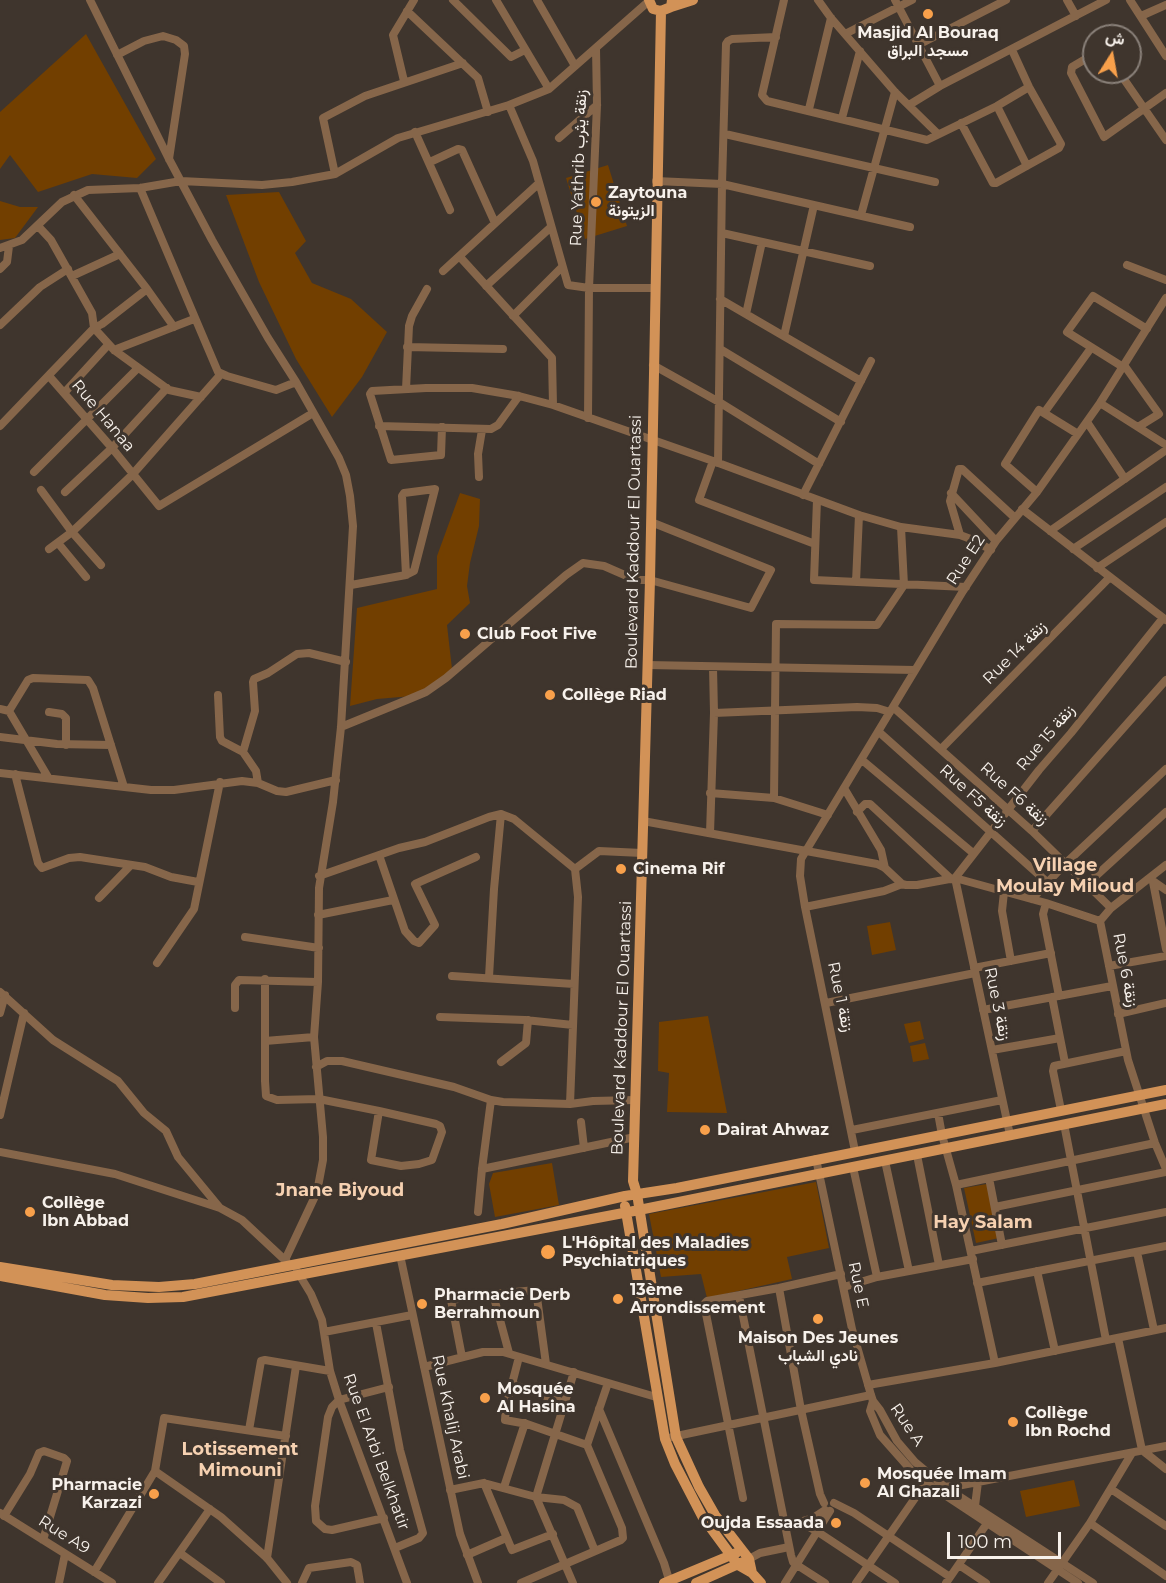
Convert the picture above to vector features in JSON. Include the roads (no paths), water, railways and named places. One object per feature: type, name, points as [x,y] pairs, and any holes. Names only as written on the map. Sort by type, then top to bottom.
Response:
[{"type":"main road","points":[[649,0],[653,9],[693,0]]},
{"type":"main road","name":"Boulevard Kaddour El Ouartassi","points":[[633,1181],[650,580],[656,182],[668,6]]},
{"type":"main road","points":[[0,1267],[112,1285],[159,1287],[195,1284],[292,1267],[637,1194],[677,1188],[1166,1090]]},
{"type":"main road","points":[[0,1276],[105,1295],[148,1298],[183,1297],[292,1267],[400,1255],[639,1210],[1166,1104]]},
{"type":"main road","points":[[633,1181],[637,1194],[650,1284],[670,1438],[715,1515],[745,1555],[752,1573]]},
{"type":"main road","points":[[633,1181],[625,1197],[626,1212],[656,1397],[687,1489],[702,1516],[738,1565],[752,1573],[761,1583]]},
{"type":"main road","points":[[638,1284],[650,1284]]},
{"type":"main road","points":[[668,1582],[730,1555],[745,1555]]},
{"type":"main road","points":[[696,1583],[738,1565],[745,1555]]},
{"type":"street","points":[[90,0],[181,182],[268,338],[339,458],[346,475],[353,526],[351,585],[336,780],[320,876],[318,915],[318,982],[314,1037],[323,1143],[321,1177],[292,1267]]},
{"type":"street","points":[[404,81],[393,35],[414,0]]},
{"type":"street","points":[[453,0],[511,57],[525,50]]},
{"type":"street","points":[[496,0],[549,89]]},
{"type":"street","points":[[537,0],[575,66]]},
{"type":"street","points":[[0,269],[7,262],[5,247],[22,240],[62,202],[88,190],[140,188],[181,182],[262,185],[292,183],[335,174],[398,138],[488,112],[549,89],[649,0]]},
{"type":"street","points":[[784,0],[762,95],[767,100],[927,140],[997,106],[1029,87]]},
{"type":"street","points":[[818,0],[895,92],[938,134]]},
{"type":"street","points":[[845,34],[897,3],[912,0]]},
{"type":"street","points":[[920,44],[1006,0]]},
{"type":"street","points":[[1067,0],[1076,16]]},
{"type":"street","points":[[909,105],[940,86],[1106,0]]},
{"type":"street","points":[[1130,0],[1166,56]]},
{"type":"street","points":[[897,3],[940,86]]},
{"type":"street","points":[[1141,16],[1166,5]]},
{"type":"street","points":[[407,11],[480,81],[488,112]]},
{"type":"street","points":[[809,110],[831,18]]},
{"type":"street","points":[[117,55],[144,41],[163,36],[176,40],[184,46],[185,54],[169,159]]},
{"type":"street","points":[[776,37],[728,40],[726,44],[719,402],[715,462],[699,500],[815,544]]},
{"type":"street","name":"Rue Yathrib زنقة يثرب","points":[[588,418],[589,288],[597,105],[596,48]]},
{"type":"street","points":[[961,123],[991,182],[996,183],[1059,148],[1061,144],[1029,87],[1012,50]]},
{"type":"street","points":[[842,118],[860,51]]},
{"type":"street","points":[[1082,61],[1071,67],[1071,73],[1104,137],[1166,93]]},
{"type":"street","points":[[335,174],[323,118],[366,96],[404,81],[463,63]]},
{"type":"street","points":[[1127,84],[1166,140]]},
{"type":"street","points":[[861,215],[895,92]]},
{"type":"street","points":[[509,105],[533,161],[561,268],[569,286],[655,288]]},
{"type":"street","points":[[559,138],[597,105]]},
{"type":"street","points":[[997,106],[1026,166]]},
{"type":"street","points":[[415,132],[450,210]]},
{"type":"street","points":[[724,134],[935,182]]},
{"type":"street","points":[[430,162],[458,148],[462,150],[495,224]]},
{"type":"street","points":[[656,182],[722,184],[910,227]]},
{"type":"street","points":[[443,271],[538,184]]},
{"type":"street","points":[[140,188],[216,368],[221,374],[276,390],[296,382]]},
{"type":"street","points":[[74,195],[174,327]]},
{"type":"street","points":[[784,336],[814,205]]},
{"type":"street","points":[[38,226],[51,240],[92,313],[94,328],[111,347],[171,391],[201,397]]},
{"type":"street","points":[[486,286],[551,227]]},
{"type":"street","points":[[722,233],[870,266]]},
{"type":"street","points":[[746,314],[762,242]]},
{"type":"street","points":[[0,325],[40,287],[120,254]]},
{"type":"street","points":[[460,257],[552,358],[553,405]]},
{"type":"street","points":[[1127,265],[1166,280]]},
{"type":"street","points":[[513,316],[561,268]]},
{"type":"street","name":"Rue Hanaa","points":[[147,289],[94,328],[49,376],[159,506],[313,413]]},
{"type":"street","points":[[406,389],[407,347],[411,316],[426,289]]},
{"type":"street","points":[[1138,427],[1159,414],[1124,366],[1067,333],[1093,296],[1147,328]]},
{"type":"street","name":"Rue E2","points":[[806,850],[996,541],[1037,492],[1087,422],[1166,298]]},
{"type":"street","points":[[720,299],[861,381]]},
{"type":"street","points":[[65,393],[111,347],[194,319]]},
{"type":"street","points":[[407,347],[503,349]]},
{"type":"street","points":[[1044,413],[1091,348]]},
{"type":"street","points":[[720,349],[841,422]]},
{"type":"street","points":[[803,495],[871,361]]},
{"type":"street","points":[[653,365],[719,402],[819,464]]},
{"type":"street","points":[[33,472],[138,368]]},
{"type":"street","points":[[49,549],[72,532],[132,475],[221,374]]},
{"type":"street","points":[[0,426],[49,376]]},
{"type":"street","points":[[65,492],[112,448],[167,388]]},
{"type":"street","points":[[442,427],[441,454],[390,460],[370,393],[406,389],[472,388],[519,396],[553,405],[859,515],[901,527],[960,536],[976,541],[991,550]]},
{"type":"street","points":[[379,426],[491,429],[498,425],[519,396]]},
{"type":"street","points":[[1100,403],[1166,445]]},
{"type":"street","points":[[1037,492],[1005,464],[1039,410],[1078,434]]},
{"type":"street","points":[[1087,422],[1125,479]]},
{"type":"street","points":[[479,477],[478,454],[482,430]]},
{"type":"street","points":[[1050,531],[1166,450]]},
{"type":"street","points":[[960,536],[950,503],[959,469],[1014,518]]},
{"type":"street","points":[[1073,549],[1166,487]]},
{"type":"street","points":[[351,585],[406,575],[415,569],[435,489],[402,496],[406,575]]},
{"type":"street","points":[[41,490],[72,532],[101,565]]},
{"type":"street","points":[[951,493],[996,541]]},
{"type":"street","points":[[817,500],[813,579],[966,587]]},
{"type":"street","points":[[1022,509],[1165,619]]},
{"type":"street","points":[[856,582],[859,515]]},
{"type":"street","points":[[341,726],[426,692],[446,678],[583,563],[595,564],[636,580],[650,580],[750,608],[772,571],[651,522]]},
{"type":"street","points":[[1097,568],[1166,522]]},
{"type":"street","points":[[774,798],[776,623],[876,626],[904,585],[901,527]]},
{"type":"street","points":[[58,543],[86,577]]},
{"type":"street","name":"Rue 14 زنقة","points":[[941,749],[1110,577]]},
{"type":"street","name":"Rue 15 زنقة","points":[[953,879],[1008,808],[1165,619]]},
{"type":"street","points":[[243,752],[255,711],[254,680],[297,654],[315,654],[346,662]]},
{"type":"street","points":[[647,665],[915,670]]},
{"type":"street","points":[[710,833],[714,713],[713,667]]},
{"type":"street","points":[[48,777],[4,710],[30,679],[73,678],[88,680],[92,683],[124,786]]},
{"type":"street","points":[[1032,831],[1166,680]]},
{"type":"street","points":[[218,695],[220,737],[222,741],[243,752],[256,771],[258,783]]},
{"type":"street","points":[[714,713],[868,707],[892,710]]},
{"type":"street","name":"Rue F6 زنقة","points":[[892,710],[941,749],[1008,808],[1111,908]]},
{"type":"street","points":[[49,712],[62,714],[66,718],[66,744]]},
{"type":"street","name":"Rue F5 زنقة","points":[[879,732],[1047,882]]},
{"type":"street","points":[[0,737],[26,742],[111,746]]},
{"type":"street","points":[[862,760],[973,853]]},
{"type":"street","points":[[1032,899],[1066,863],[1166,769]]},
{"type":"street","points":[[0,773],[164,790],[242,781],[258,783],[281,792],[336,780]]},
{"type":"street","points":[[15,774],[39,866],[44,868],[76,857],[145,867],[171,877],[198,882]]},
{"type":"street","points":[[157,963],[192,912],[220,782]]},
{"type":"street","points":[[844,788],[881,850],[885,868]]},
{"type":"street","points":[[710,793],[774,798],[828,815]]},
{"type":"street","points":[[857,812],[865,804],[870,804],[953,879]]},
{"type":"street","points":[[1087,884],[1166,812]]},
{"type":"street","points":[[320,876],[379,855],[425,842],[501,814],[514,819],[575,869],[578,897],[570,1104]]},
{"type":"street","points":[[489,977],[501,814]]},
{"type":"street","points":[[643,821],[877,864],[885,868],[902,884]]},
{"type":"street","name":"Rue 1 زنقة","points":[[806,850],[799,866],[855,1151]]},
{"type":"street","points":[[575,869],[599,851],[642,853]]},
{"type":"street","points":[[379,855],[405,931],[414,941],[421,942],[435,925],[415,884],[476,856]]},
{"type":"street","points":[[99,898],[131,865]]},
{"type":"street","points":[[1100,921],[1111,908],[1151,881],[1166,865]]},
{"type":"street","name":"Rue 6 زنقة","points":[[806,907],[884,891],[902,884],[917,885],[953,879],[1032,899],[1100,921],[1126,1051],[1155,1143],[1166,1170]]},
{"type":"street","name":"Rue 3 زنقة","points":[[953,879],[1010,1136]]},
{"type":"street","points":[[1151,881],[1166,890]]},
{"type":"street","points":[[1151,881],[1166,949]]},
{"type":"street","points":[[1004,892],[1002,911],[1011,961]]},
{"type":"street","points":[[318,915],[393,900]]},
{"type":"street","points":[[1046,903],[1043,914],[1051,953],[1060,1038],[1065,1063]]},
{"type":"street","points":[[245,937],[319,948]]},
{"type":"street","points":[[826,1003],[1051,953]]},
{"type":"street","points":[[1109,966],[1166,956]]},
{"type":"street","points":[[452,976],[574,984]]},
{"type":"street","points":[[235,1008],[235,985],[244,979],[318,982]]},
{"type":"street","points":[[266,979],[266,1096],[277,1100],[319,1099],[379,1111],[440,1126],[442,1131],[432,1160],[401,1166],[371,1160],[379,1111]]},
{"type":"street","points":[[983,1010],[1112,986]]},
{"type":"street","points":[[0,1013],[2,994]]},
{"type":"street","points":[[2,994],[53,1040],[118,1081],[144,1113],[166,1131],[178,1157],[220,1208]]},
{"type":"street","points":[[1118,1014],[1166,1003]]},
{"type":"street","points":[[0,1115],[24,1013]]},
{"type":"street","points":[[440,1017],[573,1024]]},
{"type":"street","points":[[501,1062],[526,1043],[528,1020]]},
{"type":"street","points":[[265,1041],[314,1037]]},
{"type":"street","points":[[992,1050],[1060,1038]]},
{"type":"street","points":[[1061,1110],[1052,1069],[1054,1066],[1126,1051]]},
{"type":"street","points":[[316,1066],[327,1061],[342,1061],[464,1090],[491,1100],[570,1104],[635,1100]]},
{"type":"street","points":[[478,1212],[491,1100]]},
{"type":"street","points":[[852,1130],[1002,1100]]},
{"type":"street","points":[[938,1113],[995,1363]]},
{"type":"street","points":[[581,1122],[584,1148]]},
{"type":"street","points":[[1064,1124],[1106,1340]]},
{"type":"street","points":[[482,1169],[635,1137]]},
{"type":"street","points":[[956,1185],[1155,1143]]},
{"type":"street","points":[[0,1152],[115,1174],[220,1208]]},
{"type":"street","points":[[917,1155],[939,1265]]},
{"type":"street","name":"Rue E","points":[[816,1159],[852,1329],[872,1398]]},
{"type":"street","points":[[885,1161],[909,1271]]},
{"type":"street","points":[[853,1167],[877,1277]]},
{"type":"street","points":[[994,1208],[1166,1170]]},
{"type":"street","points":[[989,1178],[1002,1245]]},
{"type":"street","name":"Rue El Arbi Belkhatir","points":[[220,1208],[242,1220],[292,1267],[317,1306],[330,1371],[339,1400],[407,1583]]},
{"type":"street","points":[[844,1287],[877,1277],[939,1265],[1002,1245],[1166,1212]]},
{"type":"street","points":[[977,1283],[1166,1246]]},
{"type":"street","points":[[1137,1252],[1154,1330]]},
{"type":"street","name":"Rue Khalij Arabi","points":[[400,1255],[460,1534],[478,1583]]},
{"type":"street","points":[[1037,1271],[1055,1351]]},
{"type":"street","points":[[743,1498],[704,1307],[707,1301],[841,1274]]},
{"type":"street","points":[[779,1288],[801,1410],[820,1494],[828,1507],[854,1513],[948,1580],[989,1520]]},
{"type":"street","points":[[462,1357],[451,1299],[536,1290],[546,1364]]},
{"type":"street","points":[[493,1294],[509,1353]]},
{"type":"street","points":[[739,1296],[793,1562],[825,1583]]},
{"type":"street","points":[[324,1332],[412,1315]]},
{"type":"street","points":[[376,1323],[400,1450],[423,1533],[419,1538],[395,1548]]},
{"type":"street","points":[[868,1385],[995,1363],[1166,1328]]},
{"type":"street","points":[[1118,1338],[1142,1450],[1166,1469]]},
{"type":"street","points":[[423,1366],[494,1351],[509,1353],[656,1397]]},
{"type":"street","points":[[519,1357],[511,1382],[505,1420],[555,1432],[587,1445]]},
{"type":"street","points":[[249,1430],[261,1362],[266,1360],[330,1371]]},
{"type":"street","points":[[267,1558],[296,1366]]},
{"type":"street","points":[[573,1583],[536,1497],[574,1372]]},
{"type":"street","points":[[521,1583],[621,1540],[624,1533],[587,1445],[608,1383]]},
{"type":"street","points":[[512,1385],[565,1403]]},
{"type":"street","points":[[384,1518],[332,1530],[325,1529],[316,1521],[315,1506],[328,1417],[332,1407],[339,1400],[389,1387]]},
{"type":"street","points":[[670,1438],[801,1410],[872,1398]]},
{"type":"street","name":"Rue A","points":[[872,1398],[870,1411],[880,1435],[905,1464],[931,1486],[989,1520],[1059,1566],[1090,1582]]},
{"type":"street","name":"Rue A","points":[[872,1398],[890,1430],[909,1456],[945,1487],[975,1506],[989,1520]]},
{"type":"street","points":[[599,1409],[660,1553],[668,1582]]},
{"type":"street","points":[[94,1572],[155,1471],[164,1418],[286,1436]]},
{"type":"street","points":[[504,1487],[525,1423]]},
{"type":"street","points":[[856,1583],[918,1491],[926,1486],[945,1487],[978,1482],[1166,1446]]},
{"type":"street","points":[[2,1514],[30,1474],[39,1453],[44,1451],[64,1458],[67,1461],[43,1540]]},
{"type":"street","points":[[1048,1583],[1090,1523],[1132,1453]]},
{"type":"street","points":[[155,1471],[210,1509],[267,1558],[287,1583]]},
{"type":"street","points":[[975,1506],[978,1482]]},
{"type":"street","points":[[484,1483],[509,1548],[514,1550],[553,1534]]},
{"type":"street","points":[[450,1490],[484,1483],[536,1497],[564,1500],[577,1507],[595,1551]]},
{"type":"street","points":[[1111,1489],[1166,1526]]},
{"type":"street","points":[[785,1526],[820,1515],[828,1507]]},
{"type":"street","points":[[785,1583],[818,1532],[828,1507]]},
{"type":"street","points":[[158,1583],[210,1509]]},
{"type":"street","name":"Rue A9","points":[[2,1514],[111,1583]]},
{"type":"street","points":[[800,1522],[895,1583]]},
{"type":"street","points":[[1090,1523],[1166,1576]]},
{"type":"street","points":[[467,1556],[506,1538]]},
{"type":"street","points":[[745,1555],[789,1547]]},
{"type":"street","points":[[180,1553],[221,1583]]},
{"type":"street","points":[[59,1583],[65,1554]]},
{"type":"street","points":[[302,1583],[309,1568],[351,1562],[357,1565],[360,1583]]},
{"type":"street","points":[[959,1565],[986,1583]]},
{"type":"street","name":"Rue A","points":[[1059,1566],[1078,1583]]},
{"type":"place","name":"Masjid Al Bouraq مسجد البراق","points":[[928,14]]},
{"type":"place","name":"Zaytouna الزيتونة","points":[[596,202]]},
{"type":"place","name":"Club Foot Five","points":[[465,634]]},
{"type":"place","name":"Collège Riad","points":[[550,695]]},
{"type":"place","name":"Cinema Rif","points":[[621,869]]},
{"type":"place","name":"Dairat Ahwaz","points":[[705,1130]]},
{"type":"place","name":"Collège Ibn Abbad","points":[[30,1212]]},
{"type":"place","name":"L'Hôpital des Maladies Psychiatriques","points":[[548,1252]]},
{"type":"place","name":"13ème Arrondissement","points":[[618,1299]]},
{"type":"place","name":"Pharmacie Derb Berrahmoun","points":[[422,1304]]},
{"type":"place","name":"Maison Des Jeunes نادي الشباب","points":[[818,1319]]},
{"type":"place","name":"Mosquée Al Hasina","points":[[485,1398]]},
{"type":"place","name":"Collège Ibn Rochd","points":[[1013,1422]]},
{"type":"place","name":"Mosquée Imam Al Ghazali","points":[[865,1483]]},
{"type":"place","name":"Pharmacie Karzazi","points":[[154,1494]]},
{"type":"place","name":"Oujda Essaada","points":[[836,1523]]},
{"type":"district","name":"Village Moulay Miloud","points":[[1065,876]]},
{"type":"district","name":"Jnane Biyoud","points":[[340,1191]]},
{"type":"district","name":"Hay Salam","points":[[983,1223]]},
{"type":"district","name":"Lotissement Mimouni","points":[[240,1460]]}]
